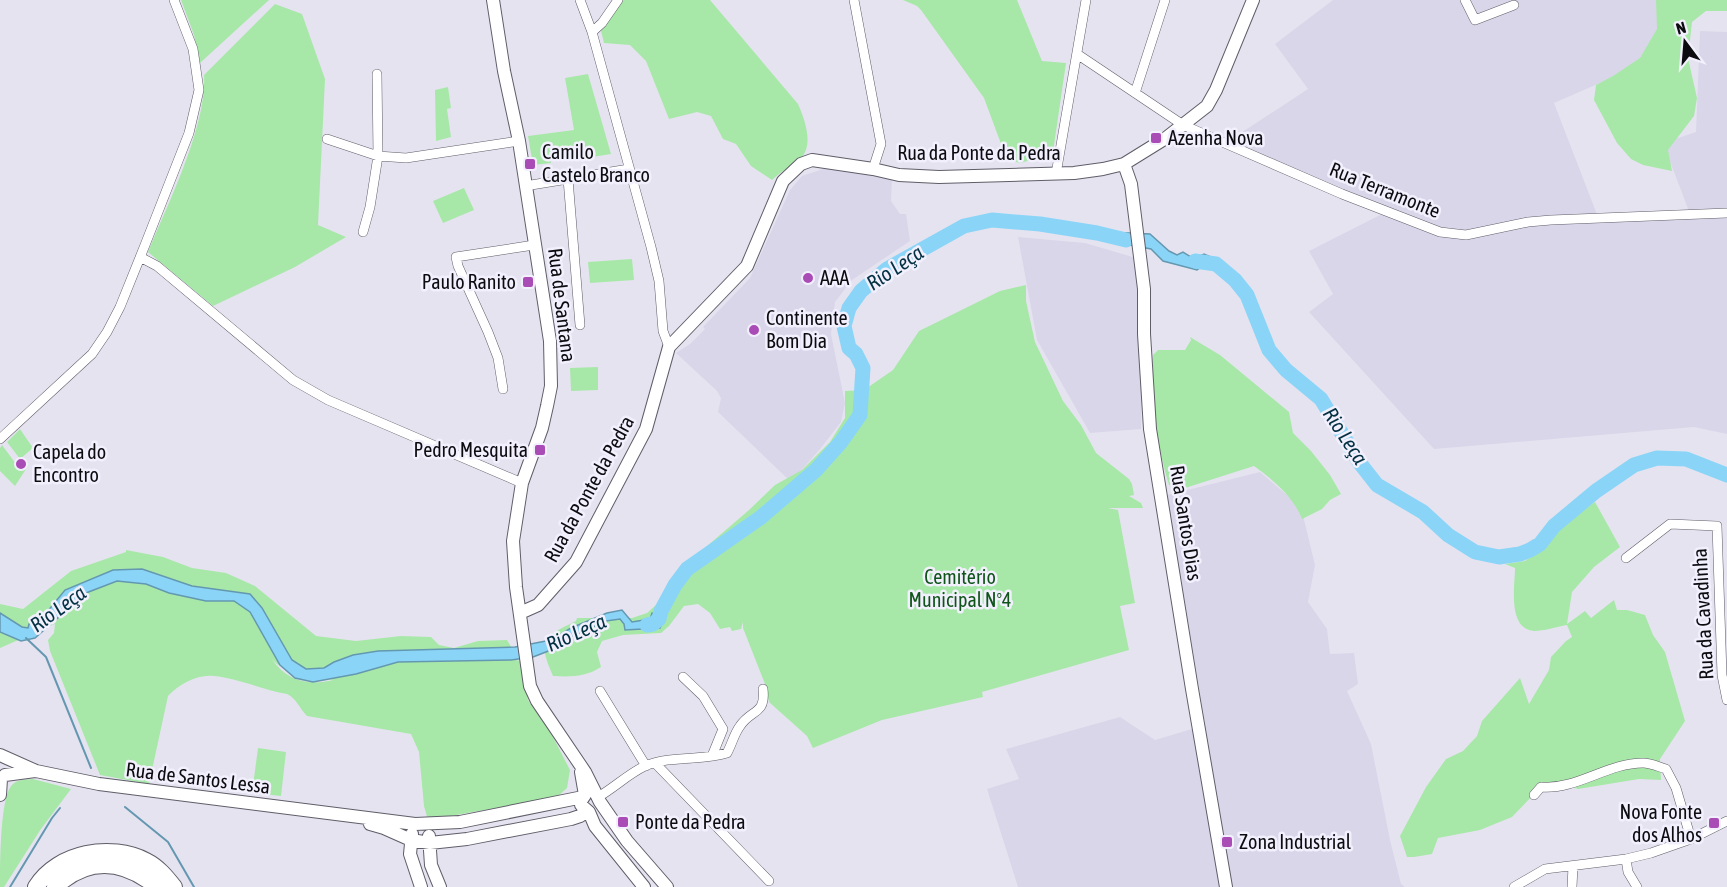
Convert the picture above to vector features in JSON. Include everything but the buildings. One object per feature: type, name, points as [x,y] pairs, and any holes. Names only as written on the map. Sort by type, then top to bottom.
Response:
[{"type":"highway","points":[[36,887],[57,865],[80,855],[100,852],[125,854],[146,861],[161,872],[174,887]]},
{"type":"highway","points":[[55,887],[76,870],[97,865],[130,869],[142,874],[158,887]]},
{"type":"street","points":[[0,439],[92,354],[107,332],[120,307],[189,134],[199,90],[193,49],[174,0]]},
{"type":"street","name":"Rua de Santana","points":[[493,0],[504,71],[519,141],[550,341],[551,386],[542,428],[522,483],[513,542],[522,631],[530,686],[537,701],[589,780],[592,797]]},
{"type":"street","points":[[580,0],[592,32],[659,281],[663,332],[669,347]]},
{"type":"street","points":[[592,32],[602,23],[618,0]]},
{"type":"street","points":[[854,0],[881,144],[873,169]]},
{"type":"street","points":[[1056,174],[1086,0]]},
{"type":"street","points":[[1135,93],[1165,0]]},
{"type":"street","name":"Rua da Ponte da Pedra","points":[[520,613],[538,606],[576,562],[646,429],[669,347],[747,266],[783,181],[792,171],[812,160],[873,169],[899,176],[939,177],[1056,174],[1103,169],[1124,164],[1208,106],[1253,0]]},
{"type":"street","points":[[1465,0],[1475,20],[1514,5]]},
{"type":"street","name":"Rua Terramonte","points":[[1077,54],[1183,125],[1342,194],[1440,232],[1466,235],[1528,222],[1551,220],[1727,213]]},
{"type":"street","points":[[363,232],[374,188],[378,156],[377,74]]},
{"type":"street","points":[[327,139],[378,156],[406,158],[519,141]]},
{"type":"street","name":"Rua Santos Dias","points":[[1124,164],[1133,197],[1144,289],[1144,334],[1150,429],[1226,887]]},
{"type":"street","points":[[525,186],[629,169]]},
{"type":"street","points":[[568,179],[580,325]]},
{"type":"street","points":[[503,389],[498,358],[456,257],[534,245]]},
{"type":"street","points":[[140,257],[157,266],[293,380],[320,395],[414,438],[522,483]]},
{"type":"street","name":"Rua da Cavadinha","points":[[1626,558],[1670,524],[1717,522],[1722,675],[1727,700]]},
{"type":"street","points":[[683,677],[703,696],[723,729],[712,756]]},
{"type":"street","points":[[644,887],[582,805],[651,764],[728,753],[743,722],[762,707],[765,700],[764,689]]},
{"type":"street","points":[[600,691],[651,764],[769,881]]},
{"type":"street","points":[[0,755],[7,764],[0,795]]},
{"type":"street","name":"Rua de Santos Lessa","points":[[0,755],[36,771],[99,784],[428,825],[460,822],[592,797]]},
{"type":"street","points":[[1533,795],[1541,787],[1556,788],[1622,766],[1644,763],[1666,769],[1676,788],[1691,839]]},
{"type":"street","name":"Rua de Santos Lessa","points":[[2,778],[36,771]]},
{"type":"street","points":[[592,797],[667,887]]},
{"type":"street","name":"Rua de Santos Lessa","points":[[356,817],[365,823],[384,828],[411,840],[430,843],[466,839],[571,819],[588,812]]},
{"type":"street","points":[[1514,887],[1529,883],[1545,869],[1626,859],[1691,839],[1727,821]]},
{"type":"street","points":[[415,824],[410,854],[421,887]]},
{"type":"street","points":[[428,825],[431,865],[440,887]]},
{"type":"street","points":[[1626,859],[1628,872],[1637,887]]},
{"type":"street","points":[[1572,887],[1573,866]]},
{"type":"shaded area","points":[[1333,0],[1658,0],[1678,49],[1554,103],[1598,217],[1690,214],[1663,143],[1696,132],[1700,31],[1727,32],[1727,434],[1694,427],[1434,449],[1309,312],[1333,294],[1309,251],[1384,213],[1224,144],[1308,89],[1275,44]]},
{"type":"shaded area","points":[[826,168],[892,179],[891,201],[900,214],[906,214],[910,241],[852,280],[835,302],[831,334],[845,403],[841,422],[791,482],[718,412],[721,398],[717,391],[676,353],[690,344],[705,329],[703,327],[750,278],[790,190],[802,176]]},
{"type":"shaded area","points":[[1018,237],[1085,243],[1143,260],[1141,429],[1090,433],[1037,340]]},
{"type":"shaded area","points":[[1260,472],[1301,507],[1315,565],[1308,602],[1327,629],[1330,654],[1354,653],[1358,684],[1347,691],[1371,744],[1390,840],[1401,884],[1405,887],[1018,887],[987,789],[1019,779],[1006,749],[1120,717],[1155,740],[1205,725],[1167,495]]},
{"type":"green space","points":[[181,0],[269,0],[200,63],[194,35]]},
{"type":"green space","points":[[615,0],[710,0],[798,104],[808,141],[804,155],[772,180],[751,166],[736,144],[723,139],[711,116],[697,112],[669,119],[646,61],[630,45],[604,43],[600,27]]},
{"type":"green space","points":[[903,0],[1017,0],[1042,61],[1066,63],[1053,152],[1021,163],[1007,160],[984,98],[921,10]]},
{"type":"green space","points":[[1656,0],[1727,0],[1727,11],[1706,11],[1692,22],[1688,58],[1697,98],[1694,116],[1668,150],[1672,171],[1643,165],[1631,159],[1617,143],[1594,100],[1596,85],[1640,58],[1657,29]]},
{"type":"green space","points":[[275,4],[302,14],[325,79],[318,225],[346,237],[295,267],[213,306],[148,252],[193,140],[203,95],[204,75]]},
{"type":"green space","points":[[588,74],[611,154],[580,159],[577,147],[549,152],[551,163],[533,165],[528,136],[574,130],[565,78]]},
{"type":"green space","points":[[448,87],[451,108],[447,109],[451,137],[436,141],[435,90]]},
{"type":"green space","points":[[464,188],[474,210],[443,223],[433,201]]},
{"type":"green space","points":[[632,259],[634,280],[590,283],[588,262]]},
{"type":"green space","name":"Cemitério Municipal Nº4","points":[[1026,285],[1026,301],[1035,342],[1063,401],[1081,425],[1096,453],[1129,479],[1134,495],[1129,496],[1141,503],[1143,508],[1108,508],[1118,510],[1135,603],[1120,606],[1129,650],[982,692],[983,697],[882,720],[813,748],[807,736],[769,702],[765,684],[743,628],[743,622],[741,629],[732,631],[730,627],[720,629],[710,613],[698,604],[684,606],[661,633],[623,635],[602,641],[597,652],[601,667],[590,673],[578,676],[553,676],[545,654],[546,641],[550,636],[576,621],[577,618],[632,618],[647,613],[674,589],[682,571],[699,553],[775,485],[802,470],[830,442],[845,418],[845,391],[864,390],[893,370],[919,331],[1000,291]]},
{"type":"green space","points":[[1190,337],[1220,355],[1289,412],[1293,433],[1330,475],[1341,494],[1330,500],[1322,509],[1302,519],[1288,496],[1254,466],[1182,489],[1169,485],[1155,420],[1152,387],[1153,355],[1158,350],[1185,350],[1191,340]]},
{"type":"green space","points":[[598,367],[598,390],[571,391],[570,368]]},
{"type":"green space","points":[[20,429],[33,448],[20,459],[7,442]]},
{"type":"green space","points":[[2,445],[19,468],[28,466],[15,486],[0,471]]},
{"type":"green space","points":[[1595,502],[1620,547],[1594,567],[1572,592],[1567,624],[1585,611],[1591,618],[1614,600],[1617,610],[1645,615],[1653,635],[1665,652],[1685,721],[1660,759],[1661,780],[1639,779],[1578,789],[1567,785],[1541,787],[1512,817],[1480,830],[1438,838],[1432,854],[1407,857],[1400,836],[1426,787],[1446,759],[1463,751],[1477,736],[1482,721],[1520,678],[1529,704],[1549,670],[1551,657],[1572,637],[1567,625],[1534,631],[1525,628],[1520,623],[1514,606],[1515,568],[1505,564],[1525,561],[1541,549],[1575,515]]},
{"type":"green space","points":[[126,550],[163,557],[192,568],[226,573],[255,586],[316,636],[356,641],[401,636],[431,637],[439,645],[454,648],[478,641],[507,640],[515,653],[516,660],[520,661],[528,700],[551,733],[570,770],[567,788],[557,797],[428,820],[424,806],[419,752],[411,734],[307,716],[296,701],[287,694],[223,677],[208,676],[189,681],[168,696],[149,784],[100,775],[50,651],[48,640],[54,633],[55,624],[0,648],[0,604],[23,609],[71,571],[126,552]],"holes":[[[272,659],[278,665],[333,680],[324,682],[299,680],[284,672]]]},
{"type":"green space","points":[[258,748],[286,752],[281,796],[252,793]]},
{"type":"green space","points":[[33,779],[71,789],[41,829],[4,887],[0,887],[1,834],[7,794],[16,782]]},
{"type":"water","points":[[1108,232],[1150,234],[1177,255],[1183,252],[1194,259],[1204,254],[1215,259],[1214,266],[1204,265],[1197,270],[1163,261],[1151,249],[1108,241]]},
{"type":"water","points":[[142,569],[192,586],[250,594],[262,608],[292,660],[306,669],[324,668],[353,655],[378,651],[515,647],[551,640],[571,628],[607,613],[622,610],[632,622],[650,619],[652,613],[666,615],[660,628],[625,630],[620,619],[606,621],[533,657],[511,660],[398,662],[356,674],[313,682],[295,678],[280,665],[250,612],[234,601],[206,601],[169,593],[146,584],[117,581],[86,593],[35,638],[21,641],[0,632],[0,613],[22,627],[28,628],[29,624],[38,623],[65,590],[113,570]]},
{"type":"waterway","name":"Rio Leça","points":[[647,625],[659,619],[675,585],[687,569],[760,518],[816,470],[841,442],[860,415],[863,368],[856,354],[849,348],[844,326],[849,308],[861,291],[887,269],[964,226],[992,220],[1040,224],[1126,240]]},
{"type":"waterway","name":"Rio Leça","points":[[1195,261],[1216,264],[1235,280],[1247,295],[1269,350],[1286,370],[1321,399],[1359,462],[1377,485],[1423,512],[1448,535],[1475,552],[1499,557],[1530,550],[1540,544],[1554,526],[1596,491],[1634,465],[1657,458],[1686,459],[1727,475]]},
{"type":"waterway","points":[[26,638],[46,657],[91,768]]},
{"type":"waterway","points":[[125,807],[168,842],[194,887]]},
{"type":"waterway","points":[[10,887],[60,808]]},
{"type":"place","name":"Azenha Nova","points":[[1156,138]]},
{"type":"place","name":"Camilo Castelo Branco","points":[[530,164]]},
{"type":"place","name":"AAA","points":[[808,278]]},
{"type":"place","name":"Paulo Ranito","points":[[528,282]]},
{"type":"place","name":"Continente Bom Dia","points":[[754,330]]},
{"type":"place","name":"Pedro Mesquita","points":[[540,450]]},
{"type":"place","name":"Capela do Encontro","points":[[21,464]]},
{"type":"place","name":"Ponte da Pedra","points":[[623,822]]},
{"type":"place","name":"Nova Fonte dos Alhos","points":[[1714,823]]},
{"type":"place","name":"Zona Industrial","points":[[1227,842]]}]
